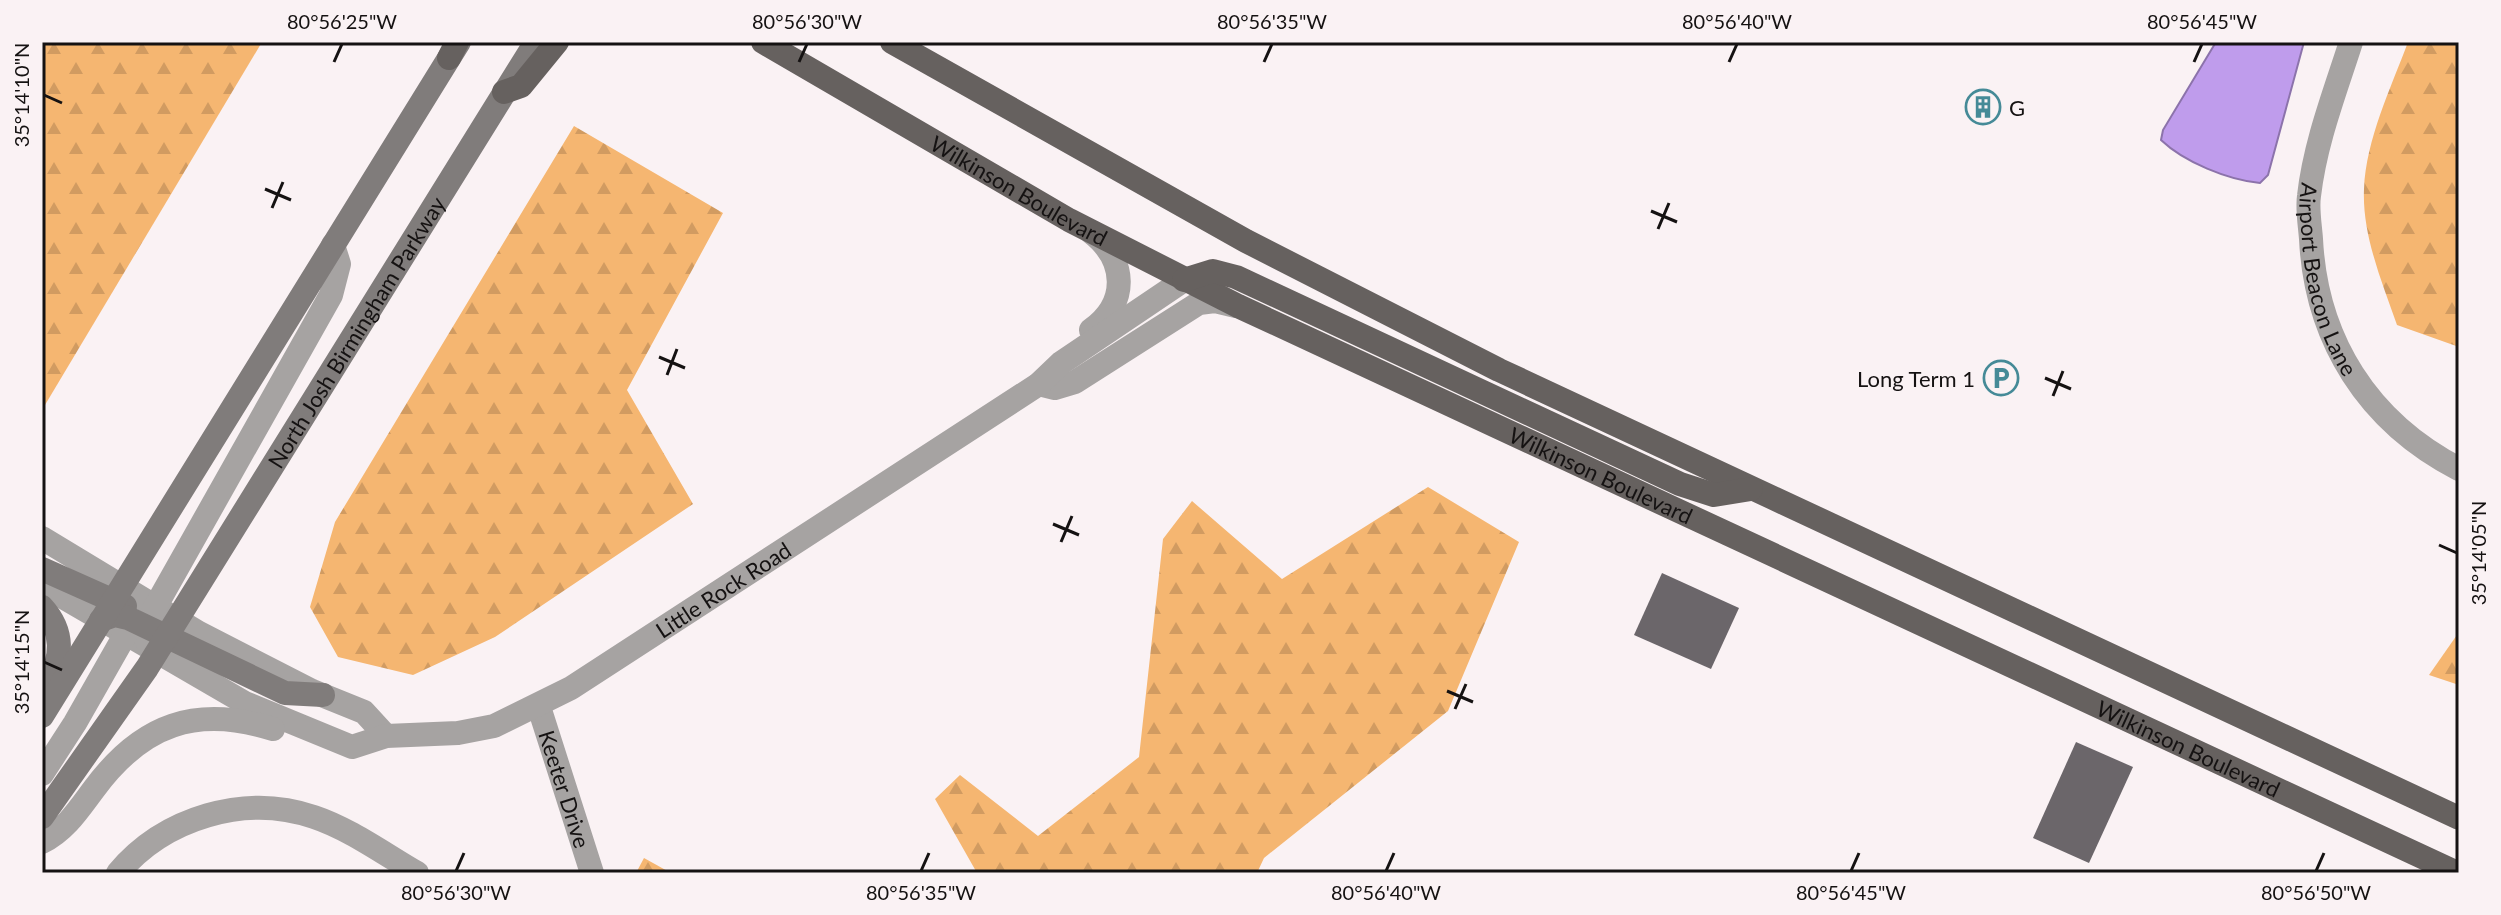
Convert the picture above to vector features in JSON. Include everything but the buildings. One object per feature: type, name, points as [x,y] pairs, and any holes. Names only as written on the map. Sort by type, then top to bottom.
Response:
[{"type":"main road","name":"North Josh Birmingham Parkway","points":[[149,625],[536,42]]},
{"type":"main road","points":[[504,92],[521,86],[557,42]]},
{"type":"main road","name":"Wilkinson Boulevard","points":[[763,42],[1086,228],[1184,280],[2457,873]]},
{"type":"main road","points":[[892,42],[1128,177],[1336,288],[1751,489],[2459,818]]},
{"type":"main road","points":[[42,716],[455,47]]},
{"type":"main road","points":[[1184,280],[1213,271],[1236,277],[1680,484],[1714,495],[1751,489]]},
{"type":"main road","points":[[42,569],[111,602],[115,615],[149,625],[42,817]]},
{"type":"main road","points":[[42,607],[55,624],[60,645],[58,663],[42,695]]},
{"type":"street","name":"Airport Beacon Lane","points":[[2351,42],[2325,122],[2309,197],[2312,268],[2329,336],[2363,391],[2401,431],[2459,469]]},
{"type":"street","points":[[1063,361],[1071,347],[1110,314],[1119,291],[1115,259],[1105,244],[1086,228]]},
{"type":"street","points":[[42,774],[149,625],[331,295],[339,264],[333,245]]},
{"type":"street","name":"Little Rock Road","points":[[111,602],[149,625],[263,712],[352,747],[386,736],[479,729],[509,721],[539,707],[1039,384],[1063,361],[1184,280]]},
{"type":"street","name":"Little Rock Road","points":[[1039,384],[1055,388],[1075,382],[1199,303],[1215,301],[1238,306]]},
{"type":"street","points":[[42,538],[111,602]]},
{"type":"street","points":[[42,585],[111,602]]},
{"type":"street","name":"Little Rock Road","points":[[149,625],[364,712],[386,736]]},
{"type":"street","name":"Keeter Drive","points":[[539,707],[592,873]]},
{"type":"street","points":[[42,842],[65,826],[117,758],[164,727],[193,720],[231,719],[294,735],[324,735]]},
{"type":"street","points":[[118,873],[161,834],[229,809],[256,808],[283,809],[315,817],[417,873]]},
{"type":"green space","points":[[42,42],[262,42],[42,410]]},
{"type":"green space","points":[[2408,42],[2459,42],[2459,347],[2397,325],[2366,224],[2364,189],[2369,151]]},
{"type":"green space","points":[[574,126],[723,213],[627,390],[693,504],[495,637],[413,675],[338,657],[310,607],[335,522]]},
{"type":"green space","points":[[1428,487],[1519,542],[1448,711],[1264,858],[1257,873],[977,873],[935,799],[960,775],[1038,836],[1139,757],[1163,539],[1192,501],[1282,579]]},
{"type":"green space","points":[[2459,632],[2459,685],[2429,675]]},
{"type":"green space","points":[[644,858],[671,873],[636,873]]},
{"type":"shaded area","points":[[2216,42],[2304,42],[2268,175],[2260,183],[2207,169],[2161,140],[2163,130]]},
{"type":"place","name":"G","points":[[1983,107]]},
{"type":"place","name":"Long Term 1","points":[[2001,378]]}]
